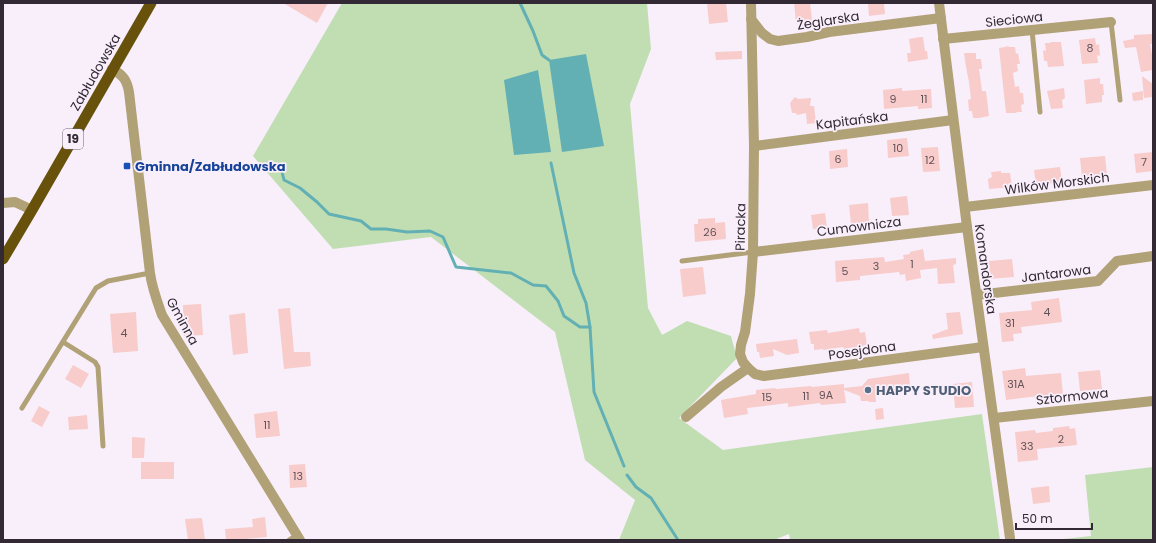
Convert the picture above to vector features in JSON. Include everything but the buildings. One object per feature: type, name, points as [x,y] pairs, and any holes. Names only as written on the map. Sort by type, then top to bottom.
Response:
[{"type":"highway","name":"Zabłudowska","points":[[3,259],[150,3]]},
{"type":"street","name":"Piracka","points":[[748,368],[743,362],[740,354],[740,345],[745,332],[753,252],[754,146],[751,3]]},
{"type":"street","name":"Komandorska","points":[[939,3],[967,227],[1010,538]]},
{"type":"street","name":"Żeglarska","points":[[751,19],[762,33],[778,41],[829,32],[941,18]]},
{"type":"street","name":"Sieciowa","points":[[943,39],[1111,22]]},
{"type":"street","name":"Gminna","points":[[112,69],[120,73],[125,79],[129,92],[152,287],[162,315],[295,538]]},
{"type":"street","name":"Kapitańska","points":[[754,146],[953,120]]},
{"type":"street","name":"Wilków Morskich","points":[[965,208],[1153,185]]},
{"type":"street","points":[[3,203],[15,202],[32,210]]},
{"type":"street","name":"Cumownicza","points":[[753,252],[967,227]]},
{"type":"street","name":"Jantarowa","points":[[977,295],[1098,281],[1117,261],[1153,256]]},
{"type":"street","name":"Posejdona","points":[[748,368],[755,374],[768,376],[983,347]]},
{"type":"street","points":[[686,417],[721,387],[748,368]]},
{"type":"street","name":"Sztormowa","points":[[994,418],[1153,401]]},
{"type":"lane","points":[[1111,22],[1120,100]]},
{"type":"lane","points":[[1032,30],[1040,112]]},
{"type":"lane","points":[[682,261],[753,252]]},
{"type":"lane","points":[[22,408],[96,288],[108,280],[150,273]]},
{"type":"lane","points":[[63,342],[95,362],[98,367],[103,446]]},
{"type":"green space","points":[[342,3],[647,3],[651,49],[630,104],[648,308],[662,335],[687,321],[731,336],[737,358],[679,418],[723,450],[982,414],[1000,540],[790,540],[789,534],[774,540],[619,540],[635,500],[585,460],[555,332],[431,237],[333,249],[253,156]]},
{"type":"green space","points":[[1153,467],[1153,540],[1054,540],[1091,536],[1085,475]]},
{"type":"water","points":[[586,54],[604,146],[562,152],[549,60]]},
{"type":"water","points":[[538,70],[551,152],[514,155],[504,80]]},
{"type":"waterway","points":[[520,3],[542,55],[549,60]]},
{"type":"waterway","points":[[551,163],[574,273],[586,303],[590,327],[594,392],[624,466]]},
{"type":"waterway","points":[[280,164],[284,180],[300,188],[329,214],[361,221],[371,229],[386,229],[407,232],[430,231],[443,237],[456,267],[511,273],[533,285],[546,286],[558,301],[564,316],[580,327],[590,327]]},
{"type":"waterway","points":[[627,475],[636,487],[651,498],[678,540]]},
{"type":"place","name":"Gminna/Zabłudowska","points":[[127,166]]},
{"type":"place","name":"HAPPY STUDIO","points":[[868,390]]}]
